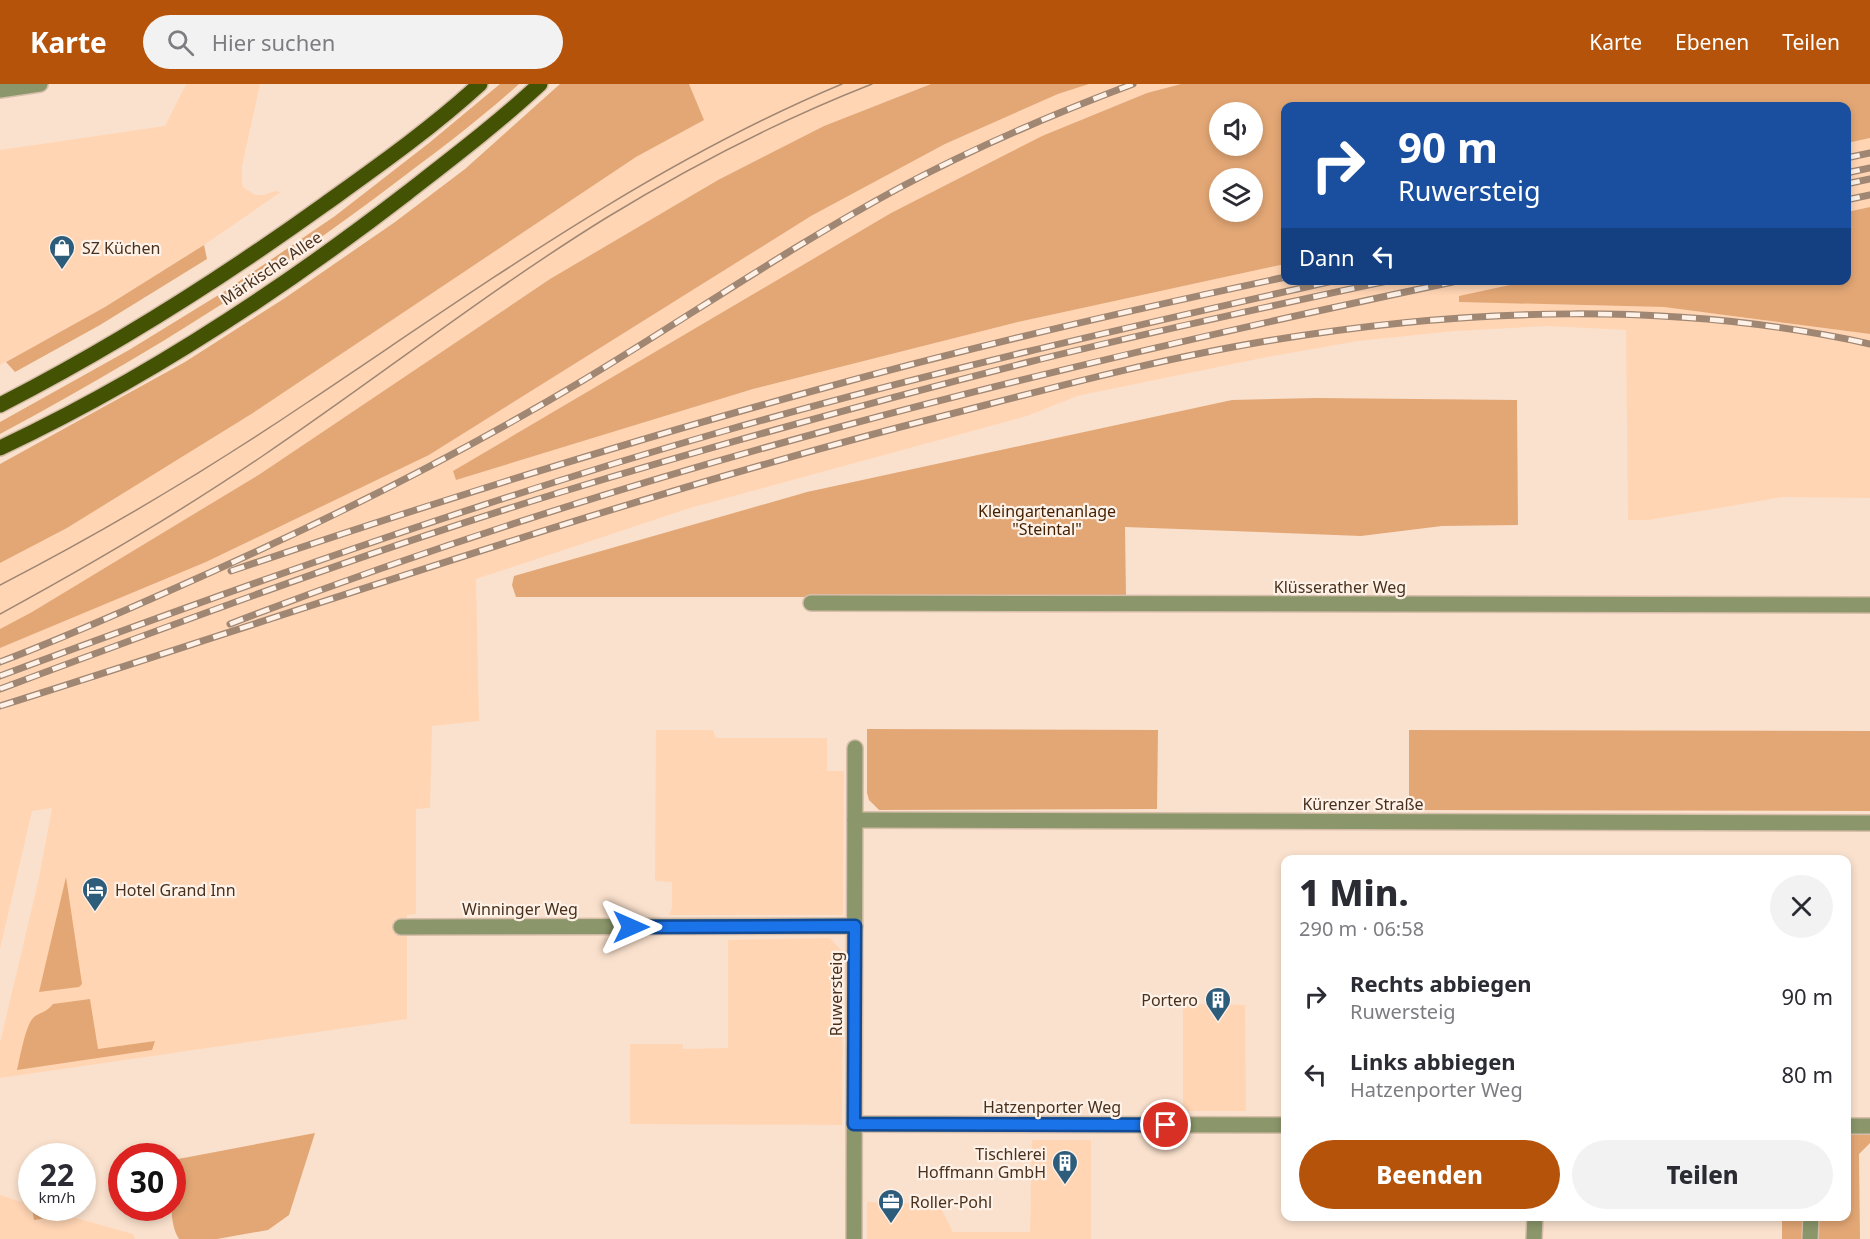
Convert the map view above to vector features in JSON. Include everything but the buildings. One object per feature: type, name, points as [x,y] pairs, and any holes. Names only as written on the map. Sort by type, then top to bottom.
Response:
[{"type":"main road","name":"Märkische Allee","points":[[0,448],[51,424],[174,354],[289,279],[439,168],[540,84]]},
{"type":"main road","name":"Märkische Allee","points":[[0,405],[102,349],[231,269],[364,176],[474,86]]},
{"type":"street","points":[[0,90],[39,84]]},
{"type":"street","name":"Klüsserather Weg","points":[[811,603],[1870,605]]},
{"type":"street","name":"Ruwersteig","points":[[854,1239],[855,748]]},
{"type":"street","name":"Kürenzer Straße","points":[[855,820],[1870,824]]},
{"type":"street","name":"Winninger Weg","points":[[401,927],[855,926]]},
{"type":"street","name":"Hatzenporter Weg","points":[[854,1124],[1281,1125]]},
{"type":"street","points":[[1851,1126],[1870,1126]]},
{"type":"street","points":[[1534,1239],[1535,1221]]},
{"type":"street","points":[[1810,1221],[1810,1239]]},
{"type":"shaded area","points":[[186,84],[260,84],[242,166],[243,187],[255,195],[281,192],[204,245],[105,307],[0,365],[0,150],[165,126]]},
{"type":"shaded area","points":[[689,84],[931,84],[824,126],[718,180],[550,279],[260,474],[0,629],[0,563],[67,528],[253,413],[636,157],[703,120]]},
{"type":"shaded area","points":[[1089,84],[1181,84],[1147,93],[1042,136],[891,213],[453,471],[456,480],[753,389],[1018,322],[1281,265],[1281,285],[1513,285],[1459,296],[1460,302],[1664,307],[1870,334],[1870,498],[1783,497],[1648,520],[1628,520],[1626,330],[1547,326],[1455,331],[1358,341],[1077,396],[1027,416],[690,508],[476,579],[479,721],[432,726],[430,808],[416,809],[416,914],[407,915],[407,1019],[0,1078],[0,1043],[39,878],[52,808],[32,811],[0,949],[0,648],[206,562],[429,455],[811,216],[945,144],[1058,94]]},
{"type":"shaded area","points":[[1870,138],[1870,207],[1851,211],[1851,142]]},
{"type":"shaded area","points":[[656,730],[713,730],[716,738],[827,738],[827,771],[844,771],[843,915],[669,915],[672,908],[672,882],[655,881]]},
{"type":"shaded area","points":[[830,938],[843,952],[842,1125],[630,1124],[630,1044],[683,1044],[683,1049],[728,1048],[728,940]]},
{"type":"shaded area","points":[[1183,1004],[1245,1005],[1246,1111],[1183,1111]]},
{"type":"shaded area","points":[[1032,1140],[1091,1140],[1091,1239],[867,1239],[867,1202],[939,1204],[953,1232],[1030,1232]]},
{"type":"shaded area","points":[[0,1195],[18,1201],[18,1221],[86,1221],[133,1234],[135,1239],[0,1239]]},
{"type":"green space","points":[[500,84],[519,84],[440,149],[297,254],[151,348],[0,434],[0,422],[129,350],[225,291],[335,216]]},
{"type":"green space","points":[[560,84],[689,84],[704,120],[636,157],[253,413],[67,528],[0,563],[0,464],[185,362],[285,298],[395,222],[465,169]]},
{"type":"green space","points":[[931,84],[1089,84],[1058,94],[945,144],[811,216],[429,455],[206,562],[0,648],[0,629],[260,474],[550,279],[718,180],[824,126]]},
{"type":"green space","points":[[1181,84],[1870,84],[1870,138],[1851,142],[1851,102],[1281,102],[1281,265],[1018,322],[753,389],[456,480],[453,471],[891,213],[1042,136],[1147,93]]},
{"type":"green space","points":[[1870,207],[1870,334],[1664,307],[1459,302],[1459,296],[1510,285],[1851,285],[1851,211]]},
{"type":"green space","points":[[204,245],[207,259],[100,325],[15,372],[6,362],[105,307]]},
{"type":"green space","name":"Kleingartenanlage \"Steintal\"","points":[[1317,398],[1517,400],[1518,525],[1442,526],[1361,536],[1125,527],[1126,597],[516,597],[512,585],[514,576],[807,492],[1232,400]]},
{"type":"green space","points":[[867,729],[1158,730],[1157,809],[879,810],[869,800],[867,793]]},
{"type":"green space","points":[[1409,730],[1870,731],[1870,811],[1409,810]]},
{"type":"green space","points":[[66,877],[82,984],[79,987],[39,992]]},
{"type":"green space","points":[[90,999],[98,1049],[155,1041],[152,1050],[17,1070],[25,1035],[33,1018],[53,1004]]},
{"type":"green space","points":[[315,1133],[289,1215],[268,1230],[217,1239],[179,1239],[173,1221],[186,1221],[186,1158]]},
{"type":"green space","points":[[1851,1135],[1870,1135],[1870,1143],[1859,1154],[1860,1239],[1819,1239],[1819,1221],[1851,1221]]},
{"type":"green space","points":[[1782,1221],[1804,1221],[1804,1239],[1782,1239]]},
{"type":"tram line","points":[[0,585],[117,521],[193,476],[268,429],[500,273],[633,190],[770,116],[842,84]]},
{"type":"tram line","points":[[0,614],[134,538],[200,497],[307,425],[519,275],[606,218],[736,145],[872,84]]},
{"type":"railway","points":[[0,662],[224,566],[380,492],[582,381],[779,258],[899,188],[1014,132],[1133,84]]},
{"type":"railway","points":[[1851,157],[1870,153]]},
{"type":"railway","points":[[1851,172],[1870,168]]},
{"type":"railway","points":[[1851,183],[1870,179]]},
{"type":"railway","points":[[1851,199],[1870,195]]},
{"type":"railway","points":[[231,571],[524,476],[672,431],[878,373],[994,343],[1281,278]]},
{"type":"railway","points":[[0,676],[356,548],[626,460],[794,411],[948,371],[1315,285]]},
{"type":"railway","points":[[0,689],[347,562],[487,515],[734,441],[1029,362],[1369,285]]},
{"type":"railway","points":[[230,624],[380,569],[532,518],[839,427],[1149,349],[1439,285]]},
{"type":"railway","points":[[0,706],[470,554],[705,482],[1025,395],[1231,347],[1346,329],[1421,321],[1572,314],[1648,315],[1723,321],[1797,330],[1870,344]]},
{"type":"place","name":"SZ Küchen","points":[[62,271]]},
{"type":"place","name":"Hotel Grand Inn","points":[[95,913]]},
{"type":"place","name":"Portero","points":[[1218,1023]]},
{"type":"place","name":"Tischlerei Hoffmann GmbH","points":[[1065,1186]]},
{"type":"place","name":"Roller-Pohl","points":[[891,1225]]},
{"type":"route","points":[[631,927],[855,926],[854,1124],[1166,1125]]}]
